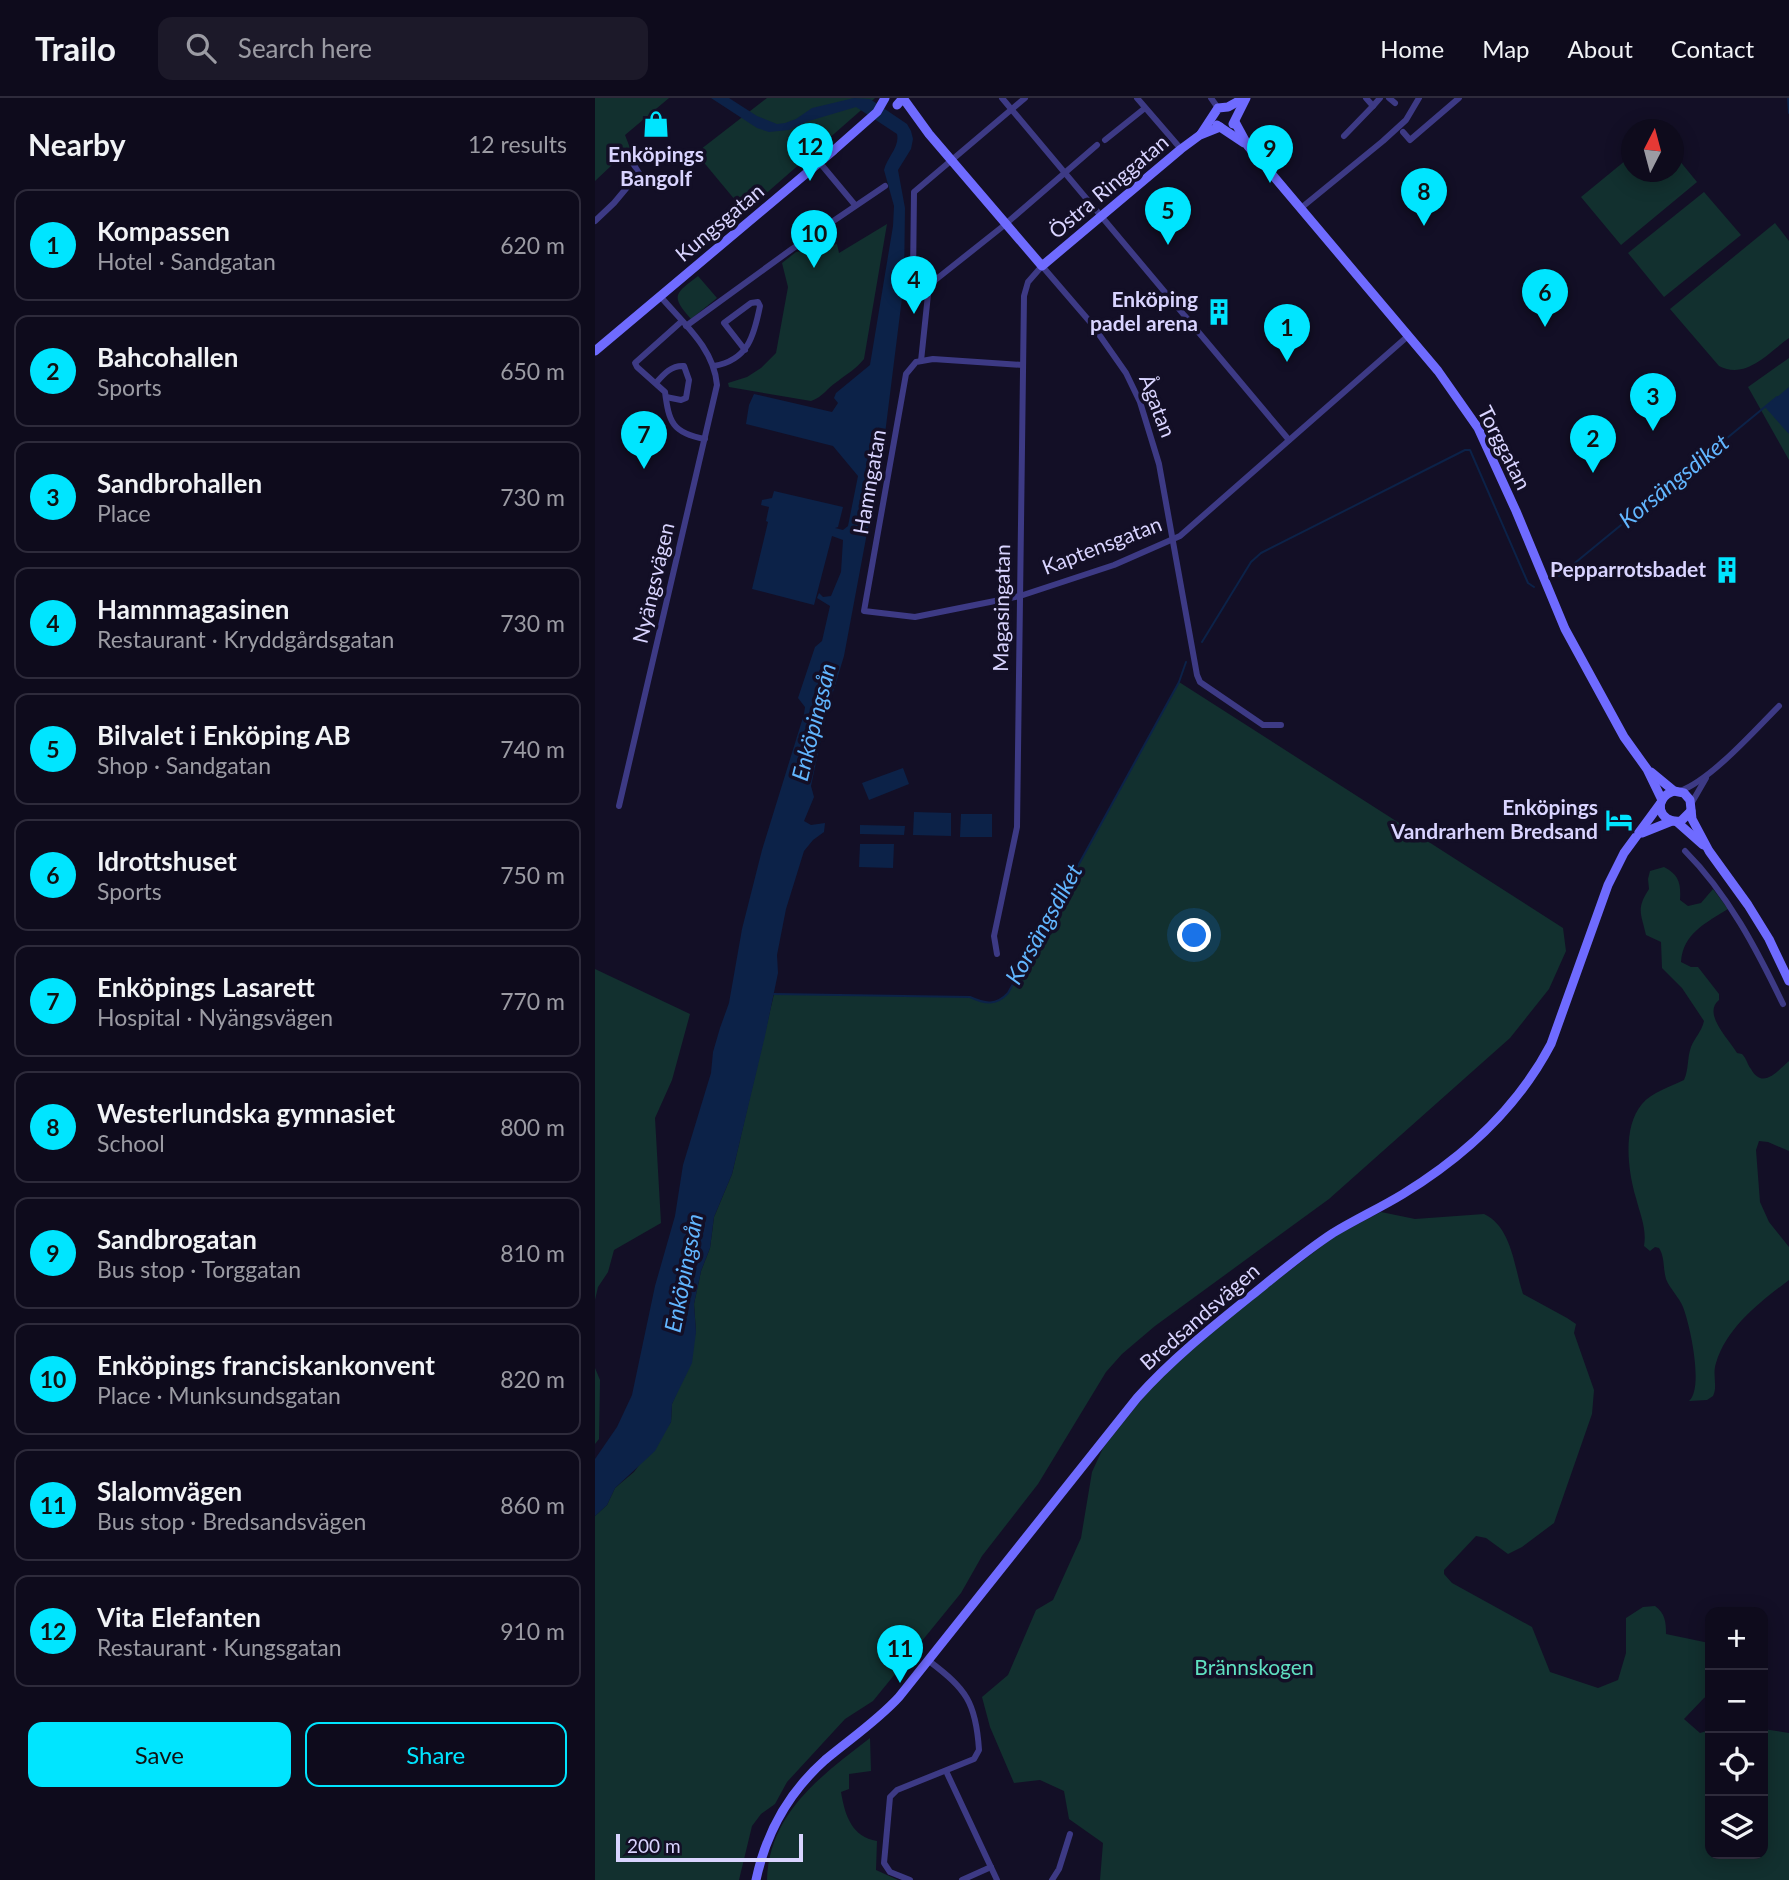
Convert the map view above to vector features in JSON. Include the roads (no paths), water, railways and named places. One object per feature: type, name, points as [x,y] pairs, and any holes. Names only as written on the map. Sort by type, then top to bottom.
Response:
[{"type":"street","points":[[1002,98],[1289,440]]},
{"type":"street","points":[[1025,98],[914,192],[913,279],[929,285],[1097,145]]},
{"type":"street","points":[[1137,98],[1181,149]]},
{"type":"street","points":[[1211,98],[1222,128],[1231,127],[1245,98]]},
{"type":"street","points":[[1216,113],[1245,98]]},
{"type":"street","points":[[1366,98],[1373,106]]},
{"type":"street","points":[[1344,136],[1380,98]]},
{"type":"street","points":[[1301,208],[1406,120],[1419,98]]},
{"type":"street","points":[[1403,132],[1410,140],[1459,98]]},
{"type":"street","name":"Ågatan","points":[[889,104],[916,117],[1091,323],[1126,373],[1136,393],[1159,464],[1196,675],[1200,682],[1263,725],[1282,725]]},
{"type":"street","name":"Kungsgatan","points":[[595,351],[889,104]]},
{"type":"street","points":[[1228,107],[1233,110],[1235,119]]},
{"type":"street","points":[[1105,140],[1145,108]]},
{"type":"street","name":"Östra Ringgatan","points":[[1042,266],[1200,135],[1216,113]]},
{"type":"street","name":"Torggatan","points":[[1235,119],[1248,146]]},
{"type":"street","name":"Östra Ringgatan","points":[[1200,135],[1222,128]]},
{"type":"street","name":"Torggatan","points":[[1222,128],[1248,146],[1301,208],[1438,371],[1478,428],[1565,629],[1624,737],[1647,769],[1661,802],[1662,814],[1709,851]]},
{"type":"street","points":[[595,221],[639,173],[627,154]]},
{"type":"street","points":[[820,163],[855,205]]},
{"type":"street","points":[[705,439],[687,435],[672,422],[666,409],[666,391],[637,367],[635,361],[684,324],[885,186]]},
{"type":"street","name":"Magasingatan","points":[[997,954],[994,936],[1017,827],[1024,296],[1028,282],[1042,266]]},
{"type":"street","name":"Hamngatan","points":[[864,611],[906,374],[919,361],[929,285]]},
{"type":"street","points":[[660,296],[705,348],[714,366],[731,360],[745,350],[758,317],[758,302],[751,303],[724,323],[745,350]]},
{"type":"street","name":"Kaptensgatan","points":[[864,611],[915,618],[1020,596],[1114,565],[1180,536],[1408,336]]},
{"type":"street","points":[[919,361],[933,359],[1023,365]]},
{"type":"street","points":[[656,383],[677,365],[684,366],[689,380],[686,398],[681,400],[666,397]]},
{"type":"street","name":"Nyängsvägen","points":[[619,806],[717,385],[714,366]]},
{"type":"street","points":[[1661,802],[1667,794],[1709,773],[1779,706]]},
{"type":"street","name":"Torggatan","points":[[1647,769],[1687,795],[1692,819],[1709,851]]},
{"type":"street","points":[[1640,834],[1685,819],[1709,773]]},
{"type":"street","name":"Bredsandsvägen","points":[[756,1880],[773,1829],[788,1801],[824,1761],[880,1717],[929,1661],[1161,1371],[1291,1264],[1333,1234],[1433,1175],[1458,1157],[1501,1117],[1539,1068],[1551,1044],[1608,885],[1624,853],[1661,802]]},
{"type":"street","points":[[1685,851],[1700,865],[1736,915],[1783,1004]]},
{"type":"street","points":[[1709,851],[1769,939],[1789,981]]},
{"type":"street","points":[[1736,915],[1748,905]]},
{"type":"street","points":[[910,1880],[890,1872],[884,1863],[890,1797],[897,1790],[974,1759],[978,1746],[967,1695],[929,1661]]},
{"type":"street","points":[[946,1771],[997,1880]]},
{"type":"street","points":[[1052,1880],[1059,1869],[1070,1835]]},
{"type":"street","points":[[962,1880],[991,1867]]},
{"type":"water","name":"Enköpingsån","points":[[711,98],[729,98],[757,116],[777,124],[796,119],[812,108],[854,98],[870,99],[907,124],[913,139],[911,149],[898,170],[905,208],[904,282],[884,442],[844,656],[826,715],[811,786],[814,797],[804,821],[811,825],[825,823],[824,832],[804,851],[786,909],[777,955],[778,973],[765,1036],[732,1174],[714,1217],[710,1248],[701,1271],[694,1304],[696,1332],[692,1363],[672,1404],[671,1422],[655,1451],[615,1488],[607,1505],[595,1516],[595,1459],[617,1427],[632,1395],[655,1286],[675,1216],[683,1165],[729,1003],[742,929],[762,850],[804,714],[805,707],[798,698],[815,647],[822,641],[830,606],[817,598],[819,593],[823,597],[831,596],[841,572],[843,540],[832,536],[814,605],[752,589],[768,522],[769,507],[761,505],[762,500],[772,498],[774,491],[843,507],[838,527],[835,528],[843,530],[848,526],[858,476],[833,446],[746,424],[749,405],[754,394],[832,412],[838,403],[834,398],[836,393],[870,365],[893,226],[894,206],[884,170],[897,143],[897,134],[856,107],[789,130],[769,132],[757,128]]},
{"type":"water","points":[[1789,387],[1789,434],[1765,407]]},
{"type":"water","points":[[903,768],[909,784],[869,800],[862,783]]},
{"type":"water","points":[[914,812],[951,813],[951,836],[913,835]]},
{"type":"water","points":[[961,814],[992,814],[992,837],[960,837]]},
{"type":"water","points":[[860,825],[905,826],[904,835],[860,834]]},
{"type":"water","points":[[860,844],[894,844],[893,868],[859,867]]},
{"type":"waterway","name":"Korsängsdiket","points":[[1788,98],[1789,113]]},
{"type":"waterway","name":"Korsängsdiket","points":[[1559,576],[1777,397]]},
{"type":"waterway","name":"Korsängsdiket","points":[[1202,642],[1251,562],[1261,553],[1465,450],[1470,450],[1528,583],[1534,587]]},
{"type":"waterway","name":"Korsängsdiket","points":[[774,994],[970,997],[990,1002],[1004,997],[1179,682],[1186,662]]},
{"type":"place","name":"Enköpings Bangolf","points":[[656,124]]},
{"type":"place","name":"Vita Elefanten","points":[[810,181]]},
{"type":"place","name":"Sandbrogatan","points":[[1270,183]]},
{"type":"place","name":"Westerlundska gymnasiet","points":[[1424,226]]},
{"type":"place","name":"Bilvalet i Enköping AB","points":[[1168,245]]},
{"type":"place","name":"Enköpings franciskankonvent","points":[[814,268]]},
{"type":"place","name":"Enköping padel arena","points":[[1219,312]]},
{"type":"place","name":"Hamnmagasinen","points":[[914,314]]},
{"type":"place","name":"Idrottshuset","points":[[1545,327]]},
{"type":"place","name":"Kompassen","points":[[1287,362]]},
{"type":"place","name":"Sandbrohallen","points":[[1653,431]]},
{"type":"place","name":"Enköpings Lasarett","points":[[644,469]]},
{"type":"place","name":"Bahcohallen","points":[[1593,473]]},
{"type":"place","name":"Pepparrotsbadet","points":[[1727,570]]},
{"type":"place","name":"Enköpings Vandrarhem Bredsand","points":[[1619,820]]},
{"type":"place","name":"Slalomvägen","points":[[900,1683]]},
{"type":"park label","name":"Brännskogen","points":[[1254,1668]]}]
